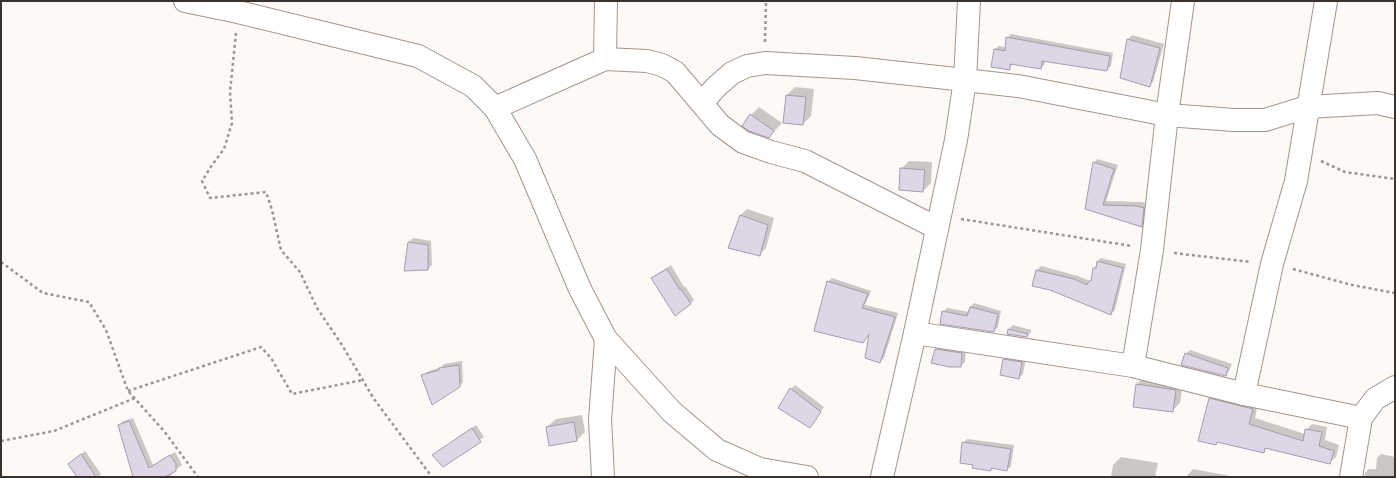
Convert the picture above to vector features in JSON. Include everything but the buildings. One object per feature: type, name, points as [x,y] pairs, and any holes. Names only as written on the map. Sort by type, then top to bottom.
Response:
[{"type":"street","points":[[185,1],[238,12],[418,56],[473,86],[495,108],[525,159],[580,289],[606,340],[672,412],[717,450],[760,469],[807,477]]},
{"type":"street","points":[[605,59],[606,1]]},
{"type":"street","points":[[882,477],[941,215],[956,140],[965,80],[969,1]]},
{"type":"street","points":[[1133,366],[1152,250],[1167,115],[1183,1]]},
{"type":"street","points":[[1244,394],[1272,264],[1296,181],[1307,107],[1326,1]]},
{"type":"street","points":[[495,108],[605,59],[647,61],[662,65],[676,72],[720,125],[743,142],[771,152],[804,161],[937,228]]},
{"type":"street","points":[[702,103],[716,87],[732,73],[747,66],[765,63],[855,68],[1018,86],[1167,115],[1234,120],[1265,120],[1307,107],[1378,103],[1395,107]]},
{"type":"street","points":[[915,333],[1133,366],[1244,394],[1361,418]]},
{"type":"street","points":[[601,476],[600,420],[606,340]]},
{"type":"street","points":[[1351,477],[1361,418],[1375,399],[1395,388]]},
{"type":"path","points":[[765,63],[766,1]]},
{"type":"path","points":[[238,12],[230,92],[232,124],[224,149],[202,181],[210,198],[266,192],[272,210],[281,250],[300,272],[317,308],[342,345],[374,399],[432,477]]},
{"type":"path","points":[[1301,152],[1345,172],[1395,179]]},
{"type":"path","points":[[1,262],[43,293],[89,302],[106,330],[128,391],[164,431],[198,477]]},
{"type":"path","points":[[128,391],[261,347],[271,358],[292,394],[363,380]]},
{"type":"path","points":[[1,442],[54,432],[135,398]]}]
